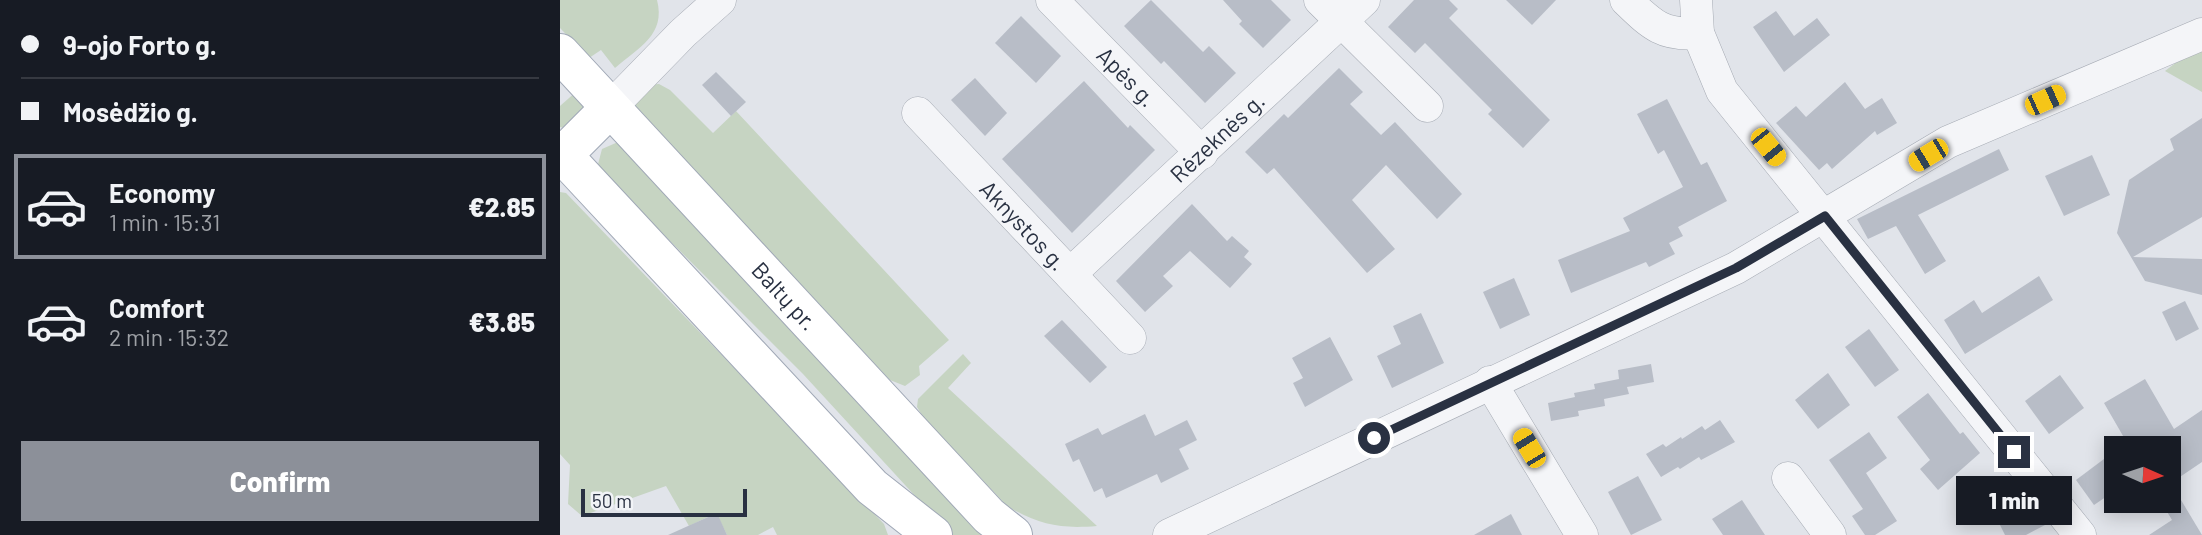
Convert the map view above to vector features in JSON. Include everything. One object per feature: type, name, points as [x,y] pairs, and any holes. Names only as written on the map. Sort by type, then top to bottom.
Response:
[{"type":"main road","name":"Baltų pr.","points":[[560,53],[989,516],[1013,535]]},
{"type":"main road","points":[[610,108],[561,154],[872,487],[933,535]]},
{"type":"street","points":[[610,108],[683,33],[720,0]]},
{"type":"street","name":"Apės g.","points":[[1052,0],[1202,153]]},
{"type":"street","points":[[1626,0],[1651,24],[1663,30],[1675,35],[1698,33]]},
{"type":"street","points":[[1696,0],[1698,33],[1722,91],[2080,535]]},
{"type":"street","points":[[1342,7],[1427,106]]},
{"type":"street","name":"Rėzeknės g.","points":[[1070,274],[1202,153],[1342,7]]},
{"type":"street","points":[[1168,535],[1736,268],[1948,142],[2202,34]]},
{"type":"street","name":"Aknystos g.","points":[[918,113],[1130,338]]},
{"type":"street","points":[[1490,382],[1581,535]]},
{"type":"street","points":[[1788,478],[1830,535]]},
{"type":"street","points":[[872,487],[901,535]]},
{"type":"green space","points":[[560,0],[657,0],[658,22],[648,39],[615,68],[601,50],[589,58],[560,28]]},
{"type":"green space","points":[[2202,51],[2202,92],[2165,71],[2178,61]]},
{"type":"green space","points":[[659,84],[670,90],[713,133],[736,111],[949,340],[919,366],[920,375],[905,386],[890,380],[632,108],[647,85]]},
{"type":"green space","points":[[577,91],[586,110],[564,128],[560,127],[560,106]]},
{"type":"green space","points":[[618,142],[986,535],[951,535],[803,374],[597,168],[602,149]]},
{"type":"green space","points":[[560,192],[566,193],[884,524],[888,535],[777,535],[773,527],[758,535],[727,535],[716,513],[689,526],[666,486],[582,516],[568,504],[570,465],[560,454]]},
{"type":"green space","points":[[963,354],[971,363],[948,388],[1097,526],[1050,524],[1029,518],[1007,506],[923,417],[917,407],[918,399]]},
{"type":"building","points":[[1151,0],[1203,52],[1209,46],[1236,73],[1205,103],[1164,61],[1161,64],[1124,26]]},
{"type":"building","points":[[1223,0],[1271,0],[1291,20],[1263,48],[1239,24],[1242,21]]},
{"type":"building","points":[[1414,0],[1449,0],[1458,9],[1449,18],[1550,120],[1523,148],[1488,114],[1492,110],[1425,43],[1415,53],[1388,27]]},
{"type":"building","points":[[1506,0],[1556,0],[1532,25]]},
{"type":"building","points":[[1776,11],[1794,36],[1817,18],[1830,35],[1784,72],[1753,27]]},
{"type":"building","points":[[1021,16],[1061,56],[1036,83],[995,43]]},
{"type":"building","points":[[1339,68],[1363,92],[1350,104],[1381,135],[1395,122],[1462,194],[1437,219],[1386,165],[1352,200],[1395,249],[1367,273],[1274,168],[1267,174],[1245,152],[1284,114],[1288,118]]},
{"type":"building","points":[[716,72],[746,102],[731,116],[702,85]]},
{"type":"building","points":[[975,78],[1007,113],[985,136],[951,100]]},
{"type":"building","points":[[1084,81],[1128,128],[1130,125],[1155,150],[1072,233],[1002,159]]},
{"type":"building","points":[[1845,82],[1865,109],[1882,98],[1897,123],[1877,135],[1875,131],[1832,169],[1827,163],[1819,170],[1776,123],[1796,106],[1806,117]]},
{"type":"building","points":[[1667,99],[1701,165],[1707,162],[1727,201],[1678,227],[1683,236],[1669,243],[1675,254],[1649,267],[1646,262],[1571,293],[1558,260],[1630,231],[1623,218],[1683,187],[1664,150],[1658,154],[1637,114]]},
{"type":"building","points":[[2202,118],[2202,217],[2133,257],[2202,259],[2202,295],[2145,281],[2117,233],[2129,180],[2174,150],[2170,139]]},
{"type":"building","points":[[1999,149],[2009,170],[1918,215],[1946,261],[1925,274],[1896,226],[1868,239],[1857,219]]},
{"type":"building","points":[[2092,155],[2110,195],[2064,216],[2045,176]]},
{"type":"building","points":[[1192,204],[1227,241],[1232,236],[1249,251],[1244,257],[1252,264],[1230,288],[1190,251],[1163,276],[1173,286],[1145,312],[1116,281]]},
{"type":"building","points":[[2039,276],[2053,300],[1965,354],[1944,320],[1974,300],[1982,313]]},
{"type":"building","points":[[1514,278],[1530,315],[1500,329],[1483,292]]},
{"type":"building","points":[[2185,301],[2199,329],[2176,341],[2162,312]]},
{"type":"building","points":[[1421,313],[1444,363],[1392,388],[1377,356],[1401,344],[1393,326]]},
{"type":"building","points":[[1062,320],[1107,367],[1090,383],[1044,336]]},
{"type":"building","points":[[1869,329],[1899,370],[1875,387],[1845,347]]},
{"type":"building","points":[[1330,337],[1353,380],[1305,407],[1293,383],[1303,378],[1292,358]]},
{"type":"building","points":[[1651,364],[1654,382],[1627,387],[1629,394],[1604,399],[1605,406],[1578,411],[1579,416],[1551,421],[1548,403],[1575,397],[1574,393],[1595,389],[1594,384],[1619,379],[1618,370]]},
{"type":"building","points":[[1828,373],[1850,405],[1818,429],[1795,400]]},
{"type":"building","points":[[2060,375],[2084,408],[2049,434],[2025,401]]},
{"type":"building","points":[[2145,379],[2174,429],[2202,410],[2202,462],[2181,476],[2181,436],[2123,436],[2104,403]]},
{"type":"building","points":[[1928,393],[1960,434],[1963,432],[1980,453],[1938,490],[1920,469],[1930,460],[1897,417]]},
{"type":"building","points":[[1145,414],[1155,436],[1187,420],[1197,440],[1179,449],[1189,469],[1161,483],[1157,474],[1106,498],[1102,488],[1094,492],[1079,459],[1073,462],[1065,444],[1098,428],[1102,435]]},
{"type":"building","points":[[1720,420],[1735,442],[1661,477],[1646,454],[1663,444],[1666,447],[1681,437],[1682,439],[1702,426],[1705,430]]},
{"type":"building","points":[[1869,432],[1887,458],[1866,473],[1897,521],[1875,535],[1865,535],[1852,516],[1863,509],[1829,460]]},
{"type":"building","points":[[2104,459],[2104,498],[2094,505],[2076,480]]},
{"type":"building","points":[[1638,476],[1662,520],[1631,535],[1608,492]]},
{"type":"building","points":[[1742,500],[1765,535],[1723,535],[1712,519]]},
{"type":"building","points":[[2181,500],[2202,535],[2149,535],[2172,520],[2168,513],[2181,513]]},
{"type":"building","points":[[2032,505],[2047,524],[2026,535],[2005,535],[1999,523]]},
{"type":"building","points":[[717,513],[727,535],[668,535]]},
{"type":"building","points":[[1511,514],[1522,535],[1474,535]]},
{"type":"route","points":[[1374,438],[1736,268],[1825,216],[2014,452]]}]
